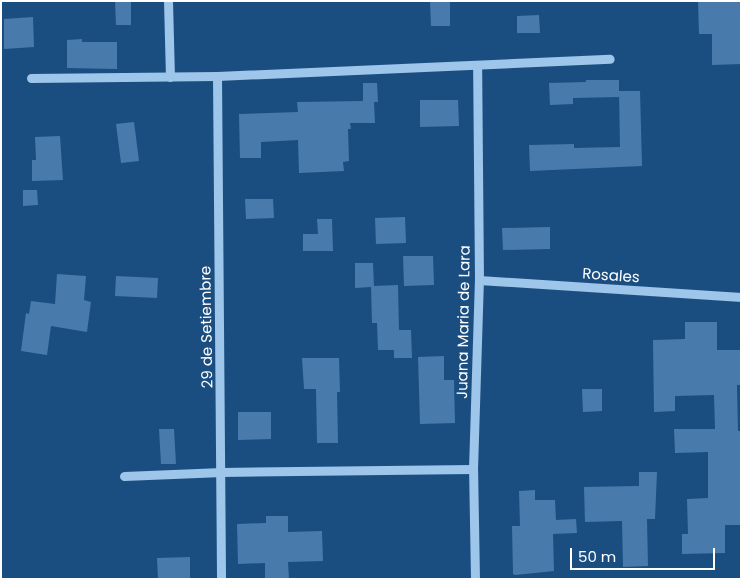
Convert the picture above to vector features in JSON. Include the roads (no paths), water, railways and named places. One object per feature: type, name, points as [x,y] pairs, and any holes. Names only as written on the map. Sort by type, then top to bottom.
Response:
[{"type":"street","points":[[168,1],[170,77]]},
{"type":"street","points":[[31,78],[217,76],[610,59]]},
{"type":"street","name":"Juana Maria de Lara","points":[[475,579],[473,469],[479,280],[477,65]]},
{"type":"street","name":"29 de Setiembre","points":[[217,76],[222,472],[221,579]]},
{"type":"street","name":"Rosales","points":[[479,280],[741,297]]},
{"type":"street","points":[[124,476],[222,472],[473,469]]}]
